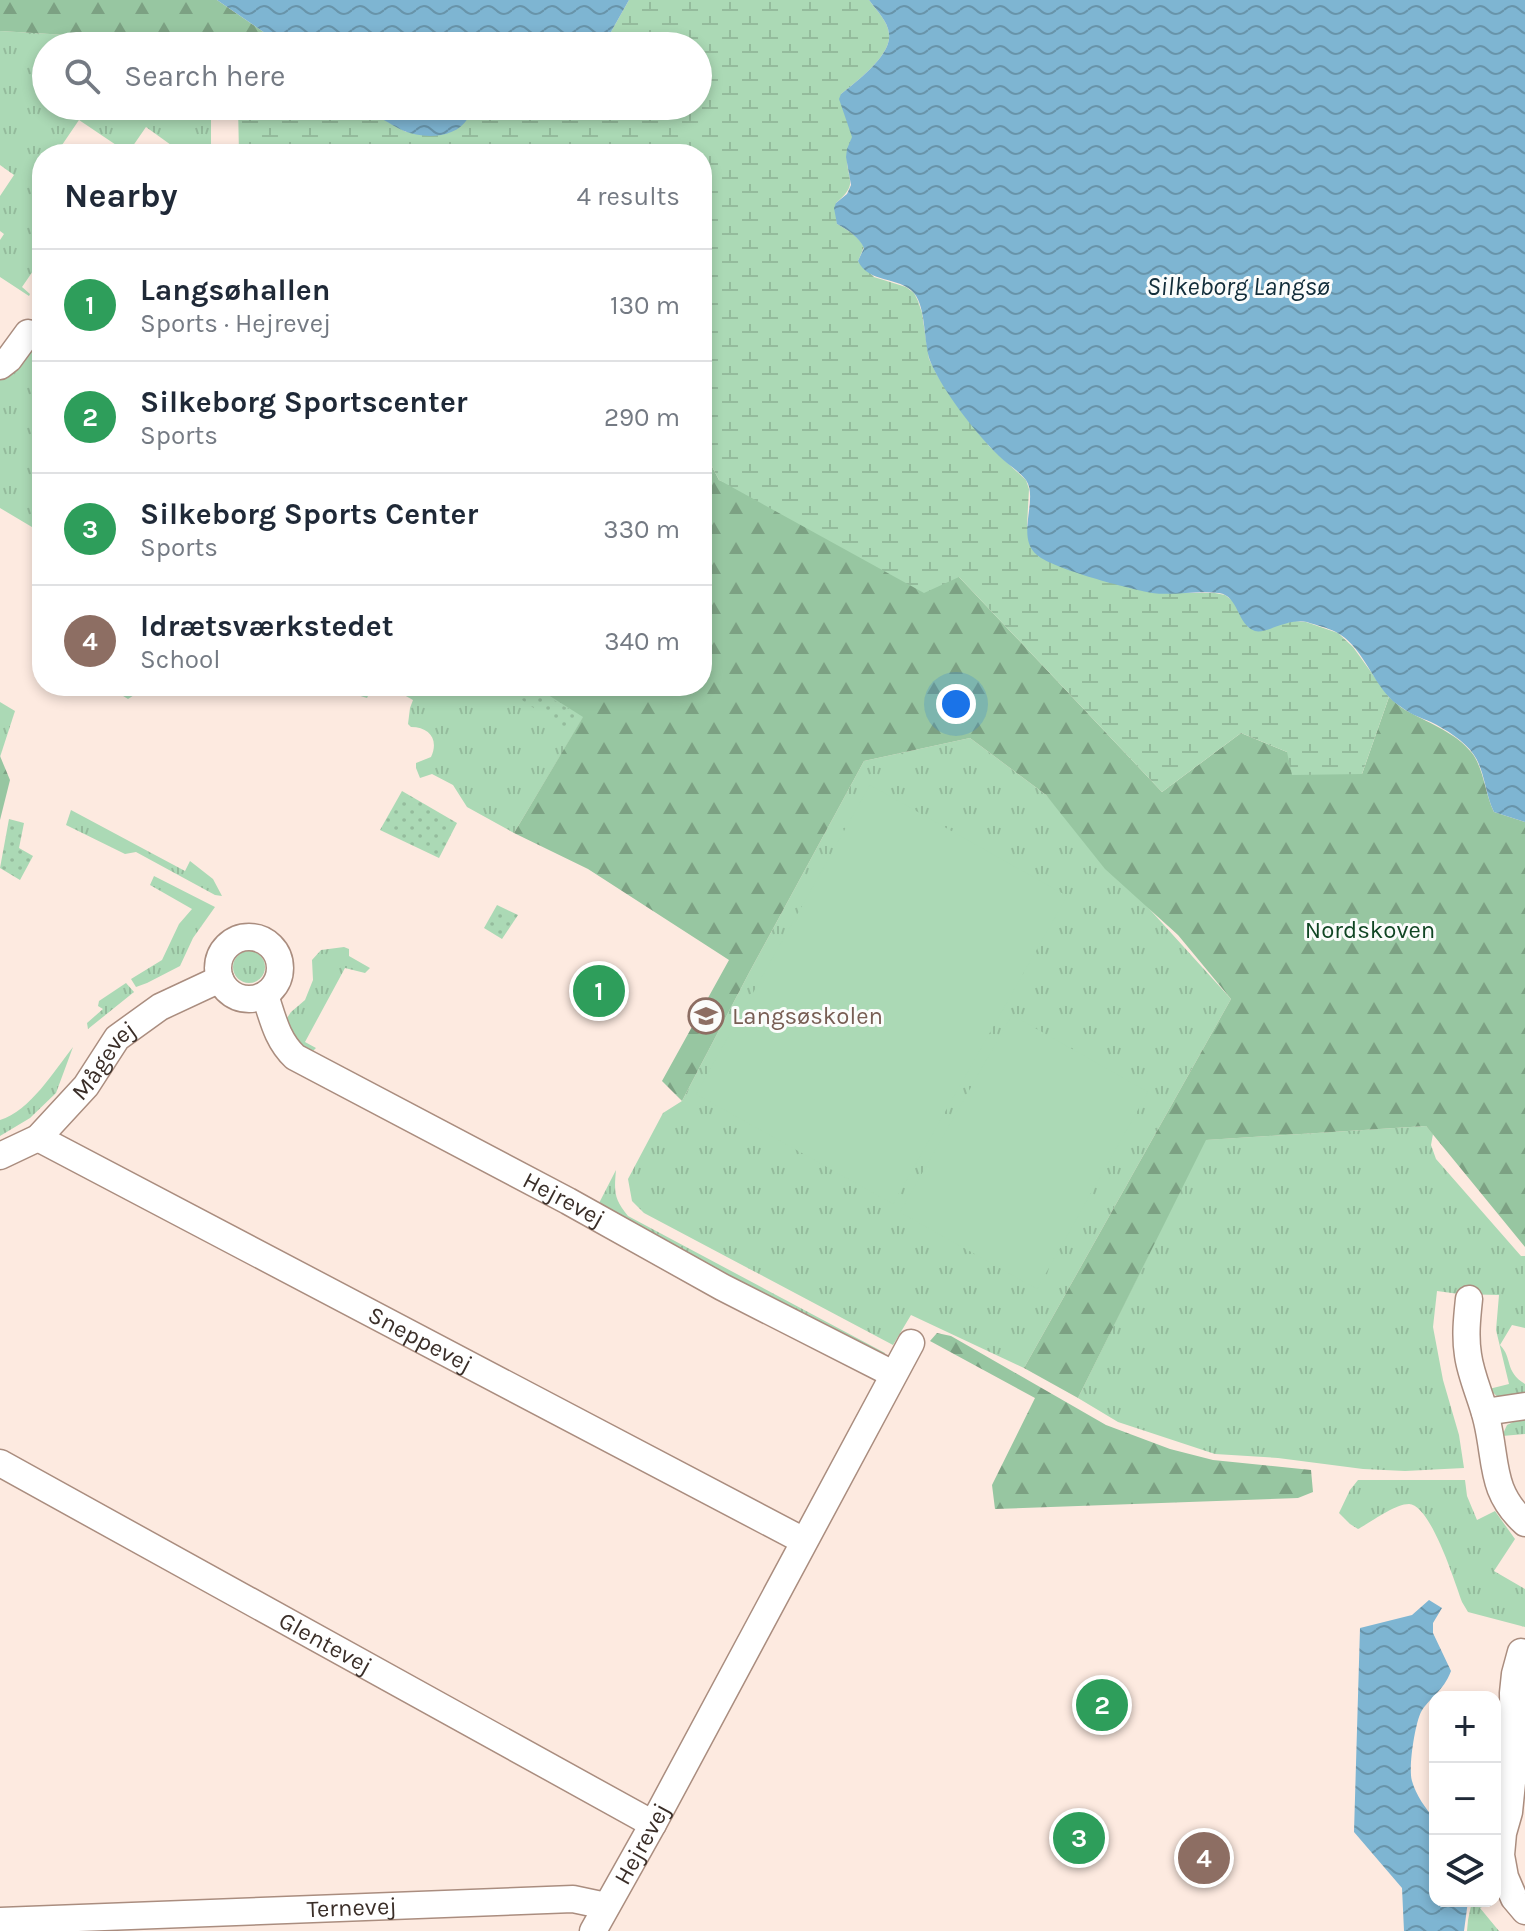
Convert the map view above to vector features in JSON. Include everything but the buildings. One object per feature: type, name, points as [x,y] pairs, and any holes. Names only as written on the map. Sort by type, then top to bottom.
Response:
[{"type":"street","points":[[0,366],[28,333]]},
{"type":"street","points":[[256,937],[265,941],[278,955],[277,982],[265,995],[242,999],[228,992],[220,979],[218,963],[225,947],[239,938],[256,937]]},
{"type":"street","name":"Mågevej","points":[[0,1156],[38,1138],[86,1086],[117,1038],[160,1007],[220,979]]},
{"type":"street","name":"Hejrevej","points":[[265,995],[280,1038],[295,1057],[568,1201],[722,1287],[893,1374]]},
{"type":"street","name":"Sneppevej","points":[[38,1138],[804,1541]]},
{"type":"street","points":[[1469,1299],[1466,1327],[1468,1358],[1485,1412],[1494,1470],[1502,1496],[1525,1523]]},
{"type":"street","name":"Hejrevej","points":[[593,1931],[911,1343]]},
{"type":"street","points":[[1485,1412],[1525,1406]]},
{"type":"street","name":"Glentevej","points":[[0,1463],[653,1824]]},
{"type":"street","points":[[1521,1652],[1513,1693],[1519,1763],[1501,1855],[1505,1877],[1514,1898],[1525,1911]]},
{"type":"street","name":"Ternevej","points":[[0,1921],[573,1899],[606,1906]]},
{"type":"green space","points":[[0,0],[217,0],[264,32],[32,33],[0,31]]},
{"type":"green space","points":[[629,0],[869,0],[886,25],[888,42],[872,67],[841,94],[852,134],[847,157],[850,186],[836,203],[837,224],[853,234],[864,247],[858,261],[874,277],[906,287],[914,293],[922,313],[929,359],[937,375],[989,446],[1026,480],[1029,489],[1027,526],[1153,593],[1225,595],[1233,601],[1248,627],[1262,631],[1280,624],[1306,622],[1338,633],[1353,647],[1389,697],[1362,774],[1292,775],[1287,752],[1241,733],[1162,792],[959,577],[924,593],[719,480],[712,466],[712,144],[239,144],[238,120],[385,120],[406,132],[459,120],[712,120],[712,32],[611,32]]},
{"type":"green space","points":[[0,31],[32,33],[32,120],[79,120],[63,144],[32,144],[32,272],[22,287],[29,296],[0,277],[0,240],[4,234],[0,231],[0,196],[14,175],[0,165]]},
{"type":"green space","points":[[79,120],[211,120],[211,144],[170,144],[146,127],[134,144],[115,144]]},
{"type":"green space","points":[[32,351],[32,527],[0,508],[0,377],[19,366]]},
{"type":"green space","name":"Nordskoven","points":[[712,466],[719,480],[959,577],[1162,792],[1241,733],[1287,752],[1362,774],[1389,697],[1466,746],[1479,766],[1494,812],[1525,822],[1525,1247],[1426,1126],[1206,1140],[1078,1398],[1024,1368],[1231,999],[1178,935],[1105,869],[1046,795],[970,738],[864,761],[682,1101],[662,1081],[729,960],[588,869],[514,833],[583,717],[550,696],[712,696]]},
{"type":"green space","points":[[406,696],[551,696],[584,716],[514,833],[467,807],[453,785],[432,774],[420,778],[416,763],[431,757],[434,745],[428,732],[408,724],[413,700]]},
{"type":"green space","points":[[516,696],[547,696],[577,714],[567,731]]},
{"type":"green space","points":[[0,702],[15,711],[0,757]]},
{"type":"green space","points":[[970,738],[1046,795],[1231,999],[1024,1368],[911,1315],[893,1345],[644,1213],[632,1201],[628,1179],[663,1113],[682,1101],[864,761]]},
{"type":"green space","points":[[0,756],[10,780],[0,820]]},
{"type":"green space","points":[[870,785],[1067,896],[893,1204],[696,1094]]},
{"type":"green space","points":[[402,791],[457,823],[439,858],[380,830]]},
{"type":"green space","points":[[71,810],[185,871],[190,861],[213,879],[222,896],[136,852],[125,854],[66,825]]},
{"type":"green space","points":[[9,819],[24,823],[19,848],[33,856],[20,880],[0,868]]},
{"type":"green space","points":[[154,876],[215,907],[193,938],[180,966],[136,987],[131,979],[162,960],[179,924],[192,909],[150,885]]},
{"type":"green space","points":[[497,905],[518,915],[502,939],[484,928]]},
{"type":"green space","points":[[349,949],[349,956],[370,968],[365,973],[345,968],[305,1042],[316,1048],[312,1052],[293,1042],[283,1024],[305,1000],[313,980],[312,960],[321,950]]},
{"type":"green space","points":[[249,951],[260,956],[265,967],[260,978],[249,983],[238,978],[233,967],[238,956]]},
{"type":"green space","points":[[126,983],[134,992],[88,1029],[87,1023],[103,1009],[98,1006],[99,1001]]},
{"type":"green space","points":[[1012,1015],[1148,1092],[1037,1289],[900,1212]]},
{"type":"green space","points":[[73,1047],[56,1093],[30,1118],[0,1136],[0,1120],[31,1099]]},
{"type":"green space","points":[[1426,1126],[1433,1134],[1431,1145],[1436,1159],[1521,1256],[1525,1256],[1525,1328],[1512,1325],[1500,1345],[1514,1374],[1525,1384],[1525,1395],[1499,1398],[1489,1389],[1509,1384],[1496,1330],[1499,1295],[1437,1291],[1433,1327],[1464,1468],[1405,1471],[1363,1469],[1215,1454],[1118,1422],[1078,1398],[1205,1140]]},
{"type":"green space","points":[[616,1170],[616,1195],[628,1216],[885,1353],[881,1360],[596,1209]]},
{"type":"green space","points":[[937,1333],[951,1336],[1106,1425],[1170,1449],[1213,1460],[1311,1470],[1313,1492],[1298,1498],[995,1509],[992,1485],[1035,1398],[930,1341]]},
{"type":"green space","points":[[1525,1416],[1525,1434],[1502,1436],[1507,1425]]},
{"type":"green space","points":[[1358,1480],[1465,1480],[1467,1496],[1477,1520],[1495,1511],[1515,1539],[1494,1571],[1525,1589],[1525,1627],[1468,1612],[1434,1530],[1417,1508],[1409,1504],[1397,1507],[1358,1529],[1350,1524],[1339,1513]]},
{"type":"green space","points":[[1471,1907],[1482,1907],[1499,1931],[1467,1931]]},
{"type":"water","points":[[217,0],[629,0],[611,32],[264,32]]},
{"type":"water","name":"Silkeborg Langsø","points":[[869,0],[1525,0],[1525,822],[1494,812],[1478,761],[1470,750],[1448,732],[1392,700],[1359,653],[1336,632],[1300,621],[1255,631],[1249,628],[1226,595],[1211,592],[1152,593],[1092,578],[1037,555],[1028,538],[1030,497],[1026,480],[981,437],[944,386],[931,363],[923,317],[914,293],[863,268],[858,261],[864,248],[862,244],[837,224],[834,208],[851,185],[846,157],[852,137],[839,99],[879,59],[888,42],[886,25]]},
{"type":"water","points":[[385,120],[467,120],[456,130],[439,135],[404,131]]},
{"type":"water","points":[[1429,1600],[1442,1608],[1433,1623],[1433,1633],[1451,1671],[1438,1691],[1429,1691],[1429,1702],[1421,1712],[1413,1746],[1411,1775],[1418,1796],[1429,1812],[1429,1907],[1467,1907],[1464,1931],[1404,1931],[1402,1888],[1354,1832],[1360,1628],[1412,1615]]},
{"type":"place","name":"Langsøhallen","points":[[599,991]]},
{"type":"place","name":"Langsøskolen","points":[[706,1016]]},
{"type":"place","name":"Silkeborg Sportscenter","points":[[1102,1705]]},
{"type":"place","name":"Silkeborg Sports Center","points":[[1079,1838]]},
{"type":"place","name":"Idrætsværkstedet","points":[[1204,1858]]}]
